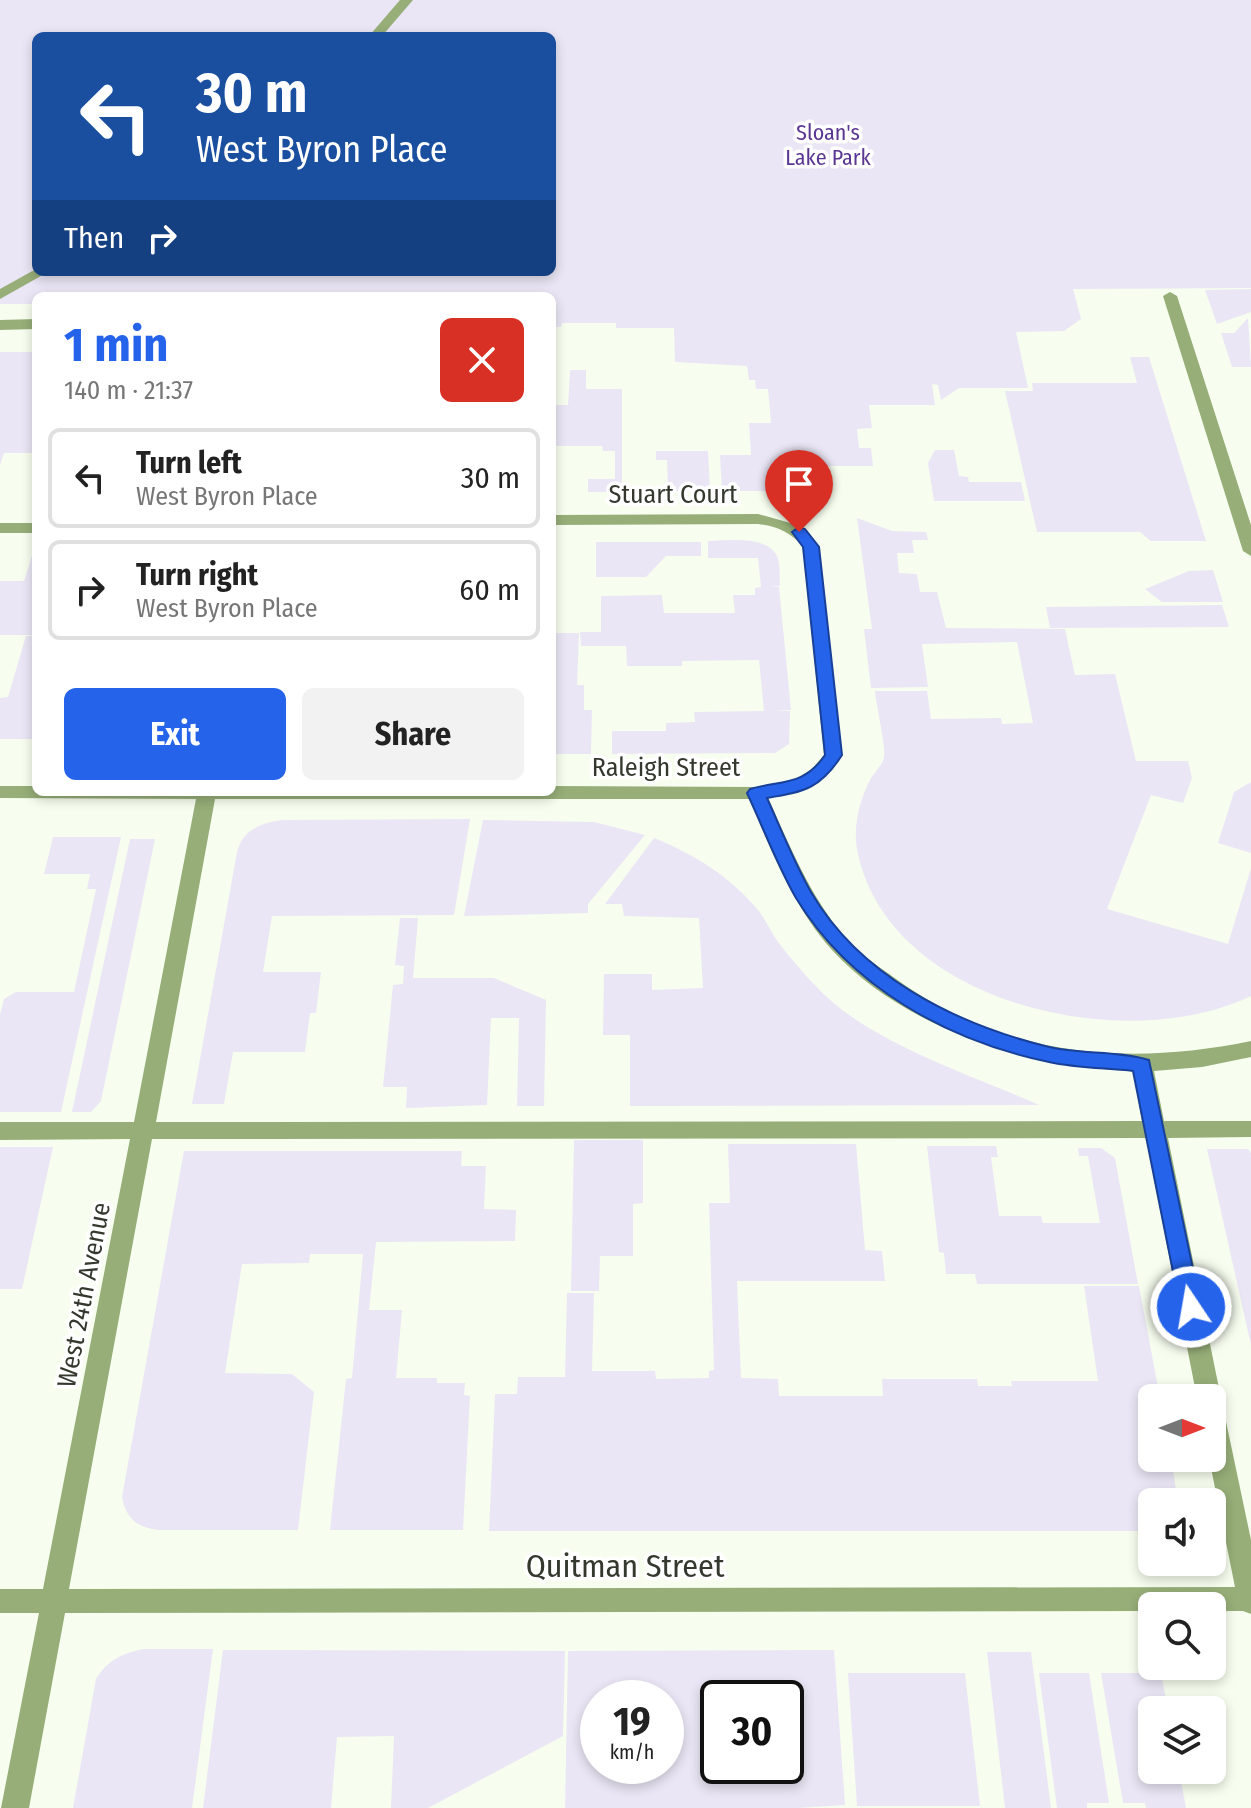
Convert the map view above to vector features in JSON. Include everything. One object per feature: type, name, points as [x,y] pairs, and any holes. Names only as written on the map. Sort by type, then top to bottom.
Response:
[{"type":"street","points":[[379,32],[407,0]]},
{"type":"street","points":[[0,295],[34,276]]},
{"type":"street","points":[[1170,296],[1245,516],[1251,551]]},
{"type":"street","points":[[0,325],[32,324]]},
{"type":"street","name":"Stuart Court","points":[[556,520],[758,519],[792,528]]},
{"type":"street","points":[[0,528],[32,528]]},
{"type":"street","name":"Raleigh Street","points":[[556,793],[756,793],[786,789],[821,773],[833,755],[811,547],[805,537],[792,528]]},
{"type":"street","name":"Raleigh Street","points":[[0,792],[32,792]]},
{"type":"street","points":[[756,793],[804,895],[840,945],[891,988],[944,1019],[996,1040],[1050,1055],[1142,1065],[1222,1057],[1251,1049]]},
{"type":"street","name":"West 24th Avenue","points":[[15,1808],[206,796]]},
{"type":"street","points":[[1142,1065],[1206,1384]]},
{"type":"street","points":[[0,1131],[1251,1129]]},
{"type":"street","points":[[1224,1472],[1251,1600]]},
{"type":"street","name":"Quitman Street","points":[[0,1601],[1251,1600]]},
{"type":"green space","name":"Sloan's Lake Park","points":[[0,0],[1251,0],[1251,288],[1073,289],[1081,319],[1064,331],[1016,332],[1028,388],[959,388],[941,400],[938,385],[932,384],[935,405],[869,405],[872,428],[857,429],[859,448],[871,448],[873,466],[777,466],[778,491],[722,491],[720,455],[751,455],[749,423],[771,423],[768,389],[756,389],[755,380],[749,380],[747,366],[675,362],[674,328],[616,328],[616,323],[562,323],[561,327],[556,327],[556,292],[32,292],[32,304],[0,304]]},
{"type":"green space","points":[[1251,289],[1251,312],[1217,324],[1205,290]]},
{"type":"green space","points":[[1248,318],[1251,367],[1232,367],[1221,333],[1234,333]]},
{"type":"green space","points":[[0,352],[32,352],[32,453],[4,453],[0,465]]},
{"type":"green space","points":[[1130,357],[1149,357],[1206,541],[1151,541],[1140,532],[1037,532],[1005,391],[1033,391],[1032,383],[1137,383]]},
{"type":"green space","points":[[570,370],[586,370],[586,389],[622,389],[622,492],[588,492],[588,479],[615,479],[615,451],[603,451],[602,446],[556,446],[556,405],[568,405]]},
{"type":"green space","points":[[935,450],[954,450],[959,476],[968,477],[969,482],[1021,482],[1025,501],[934,501],[928,463]]},
{"type":"green space","points":[[656,451],[708,451],[710,491],[668,491],[667,460],[656,460]]},
{"type":"green space","points":[[857,518],[892,531],[926,532],[928,540],[912,540],[914,553],[897,553],[899,573],[917,574],[920,592],[937,592],[946,628],[1065,629],[1075,675],[1115,674],[1136,761],[1188,761],[1192,778],[1183,803],[1151,795],[1107,909],[1228,944],[1251,868],[1251,996],[1200,1013],[1142,1020],[1081,1018],[1021,1004],[964,982],[916,949],[879,906],[858,854],[856,834],[863,796],[884,757],[875,691],[927,691],[931,719],[1001,718],[1002,724],[1033,723],[1017,642],[922,644],[928,687],[871,688],[864,629],[872,629]]},
{"type":"green space","points":[[734,540],[763,544],[778,557],[780,586],[771,587],[779,587],[791,710],[773,711],[790,711],[789,744],[775,753],[612,754],[612,731],[666,731],[666,723],[695,722],[694,712],[764,711],[759,660],[682,661],[682,666],[627,666],[626,646],[581,646],[580,632],[601,632],[601,596],[662,595],[664,613],[735,613],[733,595],[755,595],[755,588],[761,587],[758,558],[708,558],[708,541]]},
{"type":"green space","points":[[596,542],[701,542],[701,556],[666,556],[646,577],[596,577]]},
{"type":"green space","points":[[32,556],[32,635],[0,635],[0,581],[24,581]]},
{"type":"green space","points":[[1213,570],[1223,602],[1162,602],[1145,589],[1189,571]]},
{"type":"green space","points":[[1222,605],[1229,627],[1050,628],[1046,607]]},
{"type":"green space","points":[[556,633],[579,633],[577,685],[584,685],[584,710],[592,710],[591,754],[556,754]]},
{"type":"green space","points":[[26,636],[32,636],[32,739],[0,739],[0,698],[8,697]]},
{"type":"green space","points":[[1251,782],[1251,853],[1218,843],[1234,792]]},
{"type":"green space","points":[[470,819],[454,915],[272,916],[263,972],[321,972],[316,1013],[310,1013],[305,1052],[233,1052],[224,1104],[192,1104],[237,852],[248,833],[260,825],[283,820]]},
{"type":"green space","points":[[483,820],[594,822],[645,835],[588,904],[588,913],[464,916]]},
{"type":"green space","points":[[53,837],[121,837],[61,1112],[0,1112],[0,1015],[4,999],[16,992],[74,992],[96,889],[87,889],[90,874],[44,874]]},
{"type":"green space","points":[[654,838],[683,851],[724,877],[759,911],[800,969],[841,1009],[886,1038],[1039,1105],[630,1106],[630,1035],[603,1035],[604,974],[652,974],[652,990],[703,988],[699,918],[624,916],[622,904],[605,904]]},
{"type":"green space","points":[[130,839],[155,839],[101,1101],[91,1112],[72,1112]]},
{"type":"green space","points":[[400,918],[418,918],[413,978],[494,978],[546,1000],[544,1106],[517,1106],[519,1018],[491,1018],[487,1105],[406,1108],[407,1087],[383,1087],[393,985],[403,984],[404,966],[395,965]]},
{"type":"green space","points":[[574,1140],[643,1140],[643,1203],[633,1204],[633,1256],[600,1256],[599,1291],[571,1291]]},
{"type":"green space","points":[[728,1144],[856,1144],[865,1250],[882,1251],[885,1281],[737,1281],[741,1378],[778,1379],[779,1396],[883,1396],[882,1379],[977,1379],[978,1386],[1012,1386],[1011,1381],[1098,1381],[1084,1286],[1139,1286],[1157,1384],[1138,1384],[1138,1472],[1173,1472],[1176,1488],[1138,1488],[1138,1531],[489,1531],[495,1394],[517,1394],[518,1377],[565,1377],[567,1293],[594,1293],[592,1371],[655,1371],[656,1379],[709,1378],[709,1371],[714,1370],[709,1203],[730,1203]]},
{"type":"green space","points":[[927,1146],[996,1146],[998,1157],[991,1157],[999,1216],[1041,1216],[1043,1223],[1100,1223],[1088,1156],[1079,1156],[1078,1148],[1101,1148],[1115,1158],[1138,1284],[977,1284],[975,1274],[946,1274],[944,1253],[939,1252]]},
{"type":"green space","points":[[0,1147],[53,1147],[22,1289],[0,1289]]},
{"type":"green space","points":[[1207,1149],[1248,1149],[1251,1153],[1251,1345]]},
{"type":"green space","points":[[184,1151],[462,1151],[461,1166],[486,1166],[484,1209],[516,1210],[515,1241],[376,1242],[369,1310],[402,1310],[396,1378],[437,1378],[437,1383],[465,1383],[464,1395],[470,1396],[463,1530],[330,1530],[346,1379],[352,1378],[363,1254],[310,1254],[309,1263],[242,1264],[225,1373],[292,1374],[314,1392],[298,1530],[158,1530],[144,1527],[129,1516],[122,1497]]},
{"type":"green space","points":[[144,1649],[213,1649],[192,1808],[73,1808],[96,1679],[116,1658]]},
{"type":"green space","points":[[223,1650],[565,1651],[563,1736],[428,1808],[391,1808],[394,1736],[337,1737],[331,1808],[203,1808]]},
{"type":"green space","points":[[834,1650],[845,1805],[798,1808],[565,1808],[568,1651]]},
{"type":"green space","points":[[987,1652],[1031,1652],[1051,1808],[1005,1808]]},
{"type":"green space","points":[[848,1673],[965,1673],[980,1806],[857,1806]]},
{"type":"green space","points":[[1039,1673],[1089,1673],[1109,1803],[1087,1803],[1087,1808],[1057,1808]]},
{"type":"green space","points":[[1101,1673],[1138,1673],[1138,1680],[1162,1680],[1165,1696],[1138,1696],[1138,1784],[1182,1784],[1186,1808],[1146,1808],[1145,1803],[1123,1803]]},
{"type":"route","points":[[799,532],[811,547],[833,755],[821,773],[811,780],[786,789],[756,793],[804,895],[840,945],[891,988],[944,1019],[996,1040],[1050,1055],[1142,1065],[1191,1307]]}]
